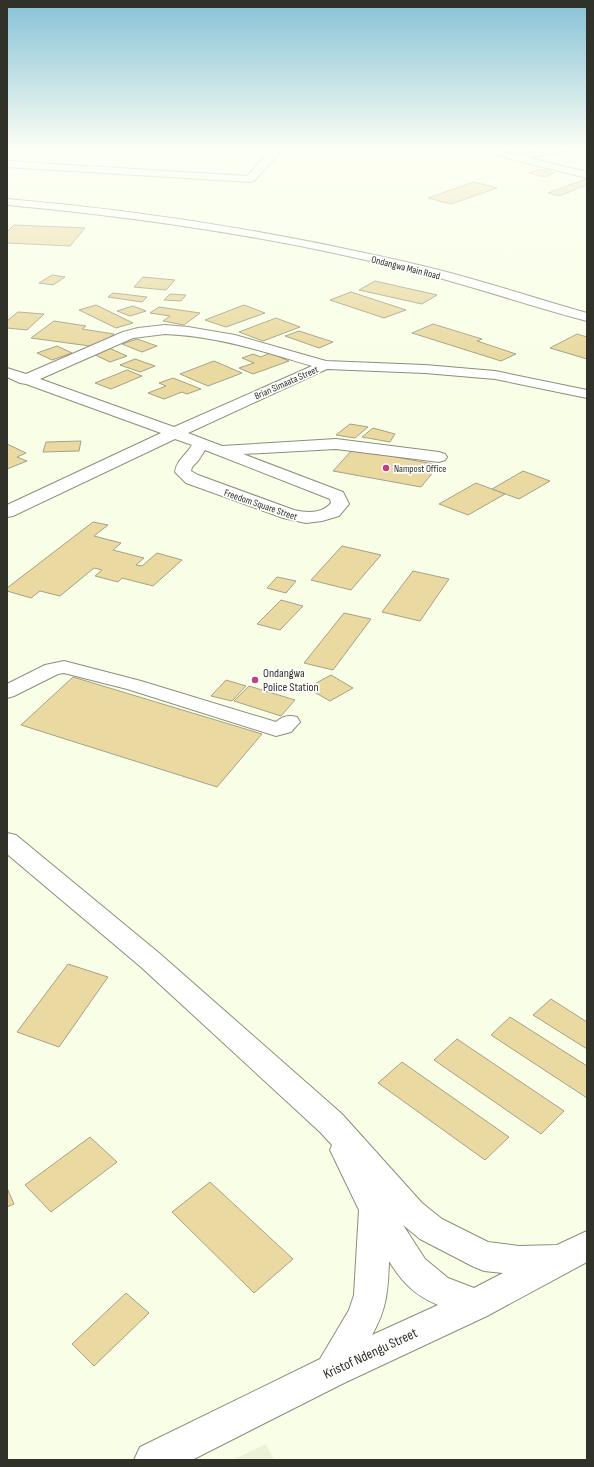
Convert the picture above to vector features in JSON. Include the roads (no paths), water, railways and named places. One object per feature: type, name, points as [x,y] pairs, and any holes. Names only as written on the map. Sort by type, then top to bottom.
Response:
[{"type":"street","name":"Ondangwa Main Road","points":[[137,216],[290,241],[428,272],[587,317]]},
{"type":"street","name":"Ondangwa Main Road","points":[[192,216],[331,240],[437,264],[587,306]]},
{"type":"street","points":[[25,380],[124,337],[142,331],[176,330],[235,338],[325,365]]},
{"type":"street","name":"Brian Simaata Street","points":[[7,512],[115,460],[325,365],[425,369],[495,375],[587,394]]},
{"type":"street","name":"Freedom Square Street","points":[[7,372],[25,380],[218,450],[337,496],[340,504],[333,512],[322,516],[306,518],[289,514],[192,479],[183,472],[184,465],[192,458],[201,444]]},
{"type":"street","points":[[218,450],[336,444],[439,457]]},
{"type":"street","points":[[7,692],[52,669],[64,667],[134,685],[276,729],[283,727],[290,722]]},
{"type":"street","points":[[7,841],[150,960],[332,1123],[411,1213],[431,1229],[484,1256],[519,1261],[574,1253]]},
{"type":"street","points":[[332,1123],[374,1210],[413,1270],[436,1289],[475,1305]]},
{"type":"street","points":[[332,1371],[364,1317],[371,1295],[374,1210]]},
{"type":"street","name":"Kristof Ndengu Street","points":[[153,1460],[332,1371],[475,1305],[574,1253]]},
{"type":"place","name":"Nampost Office","points":[[386,468]]},
{"type":"place","name":"Ondangwa Police Station","points":[[255,680]]}]
